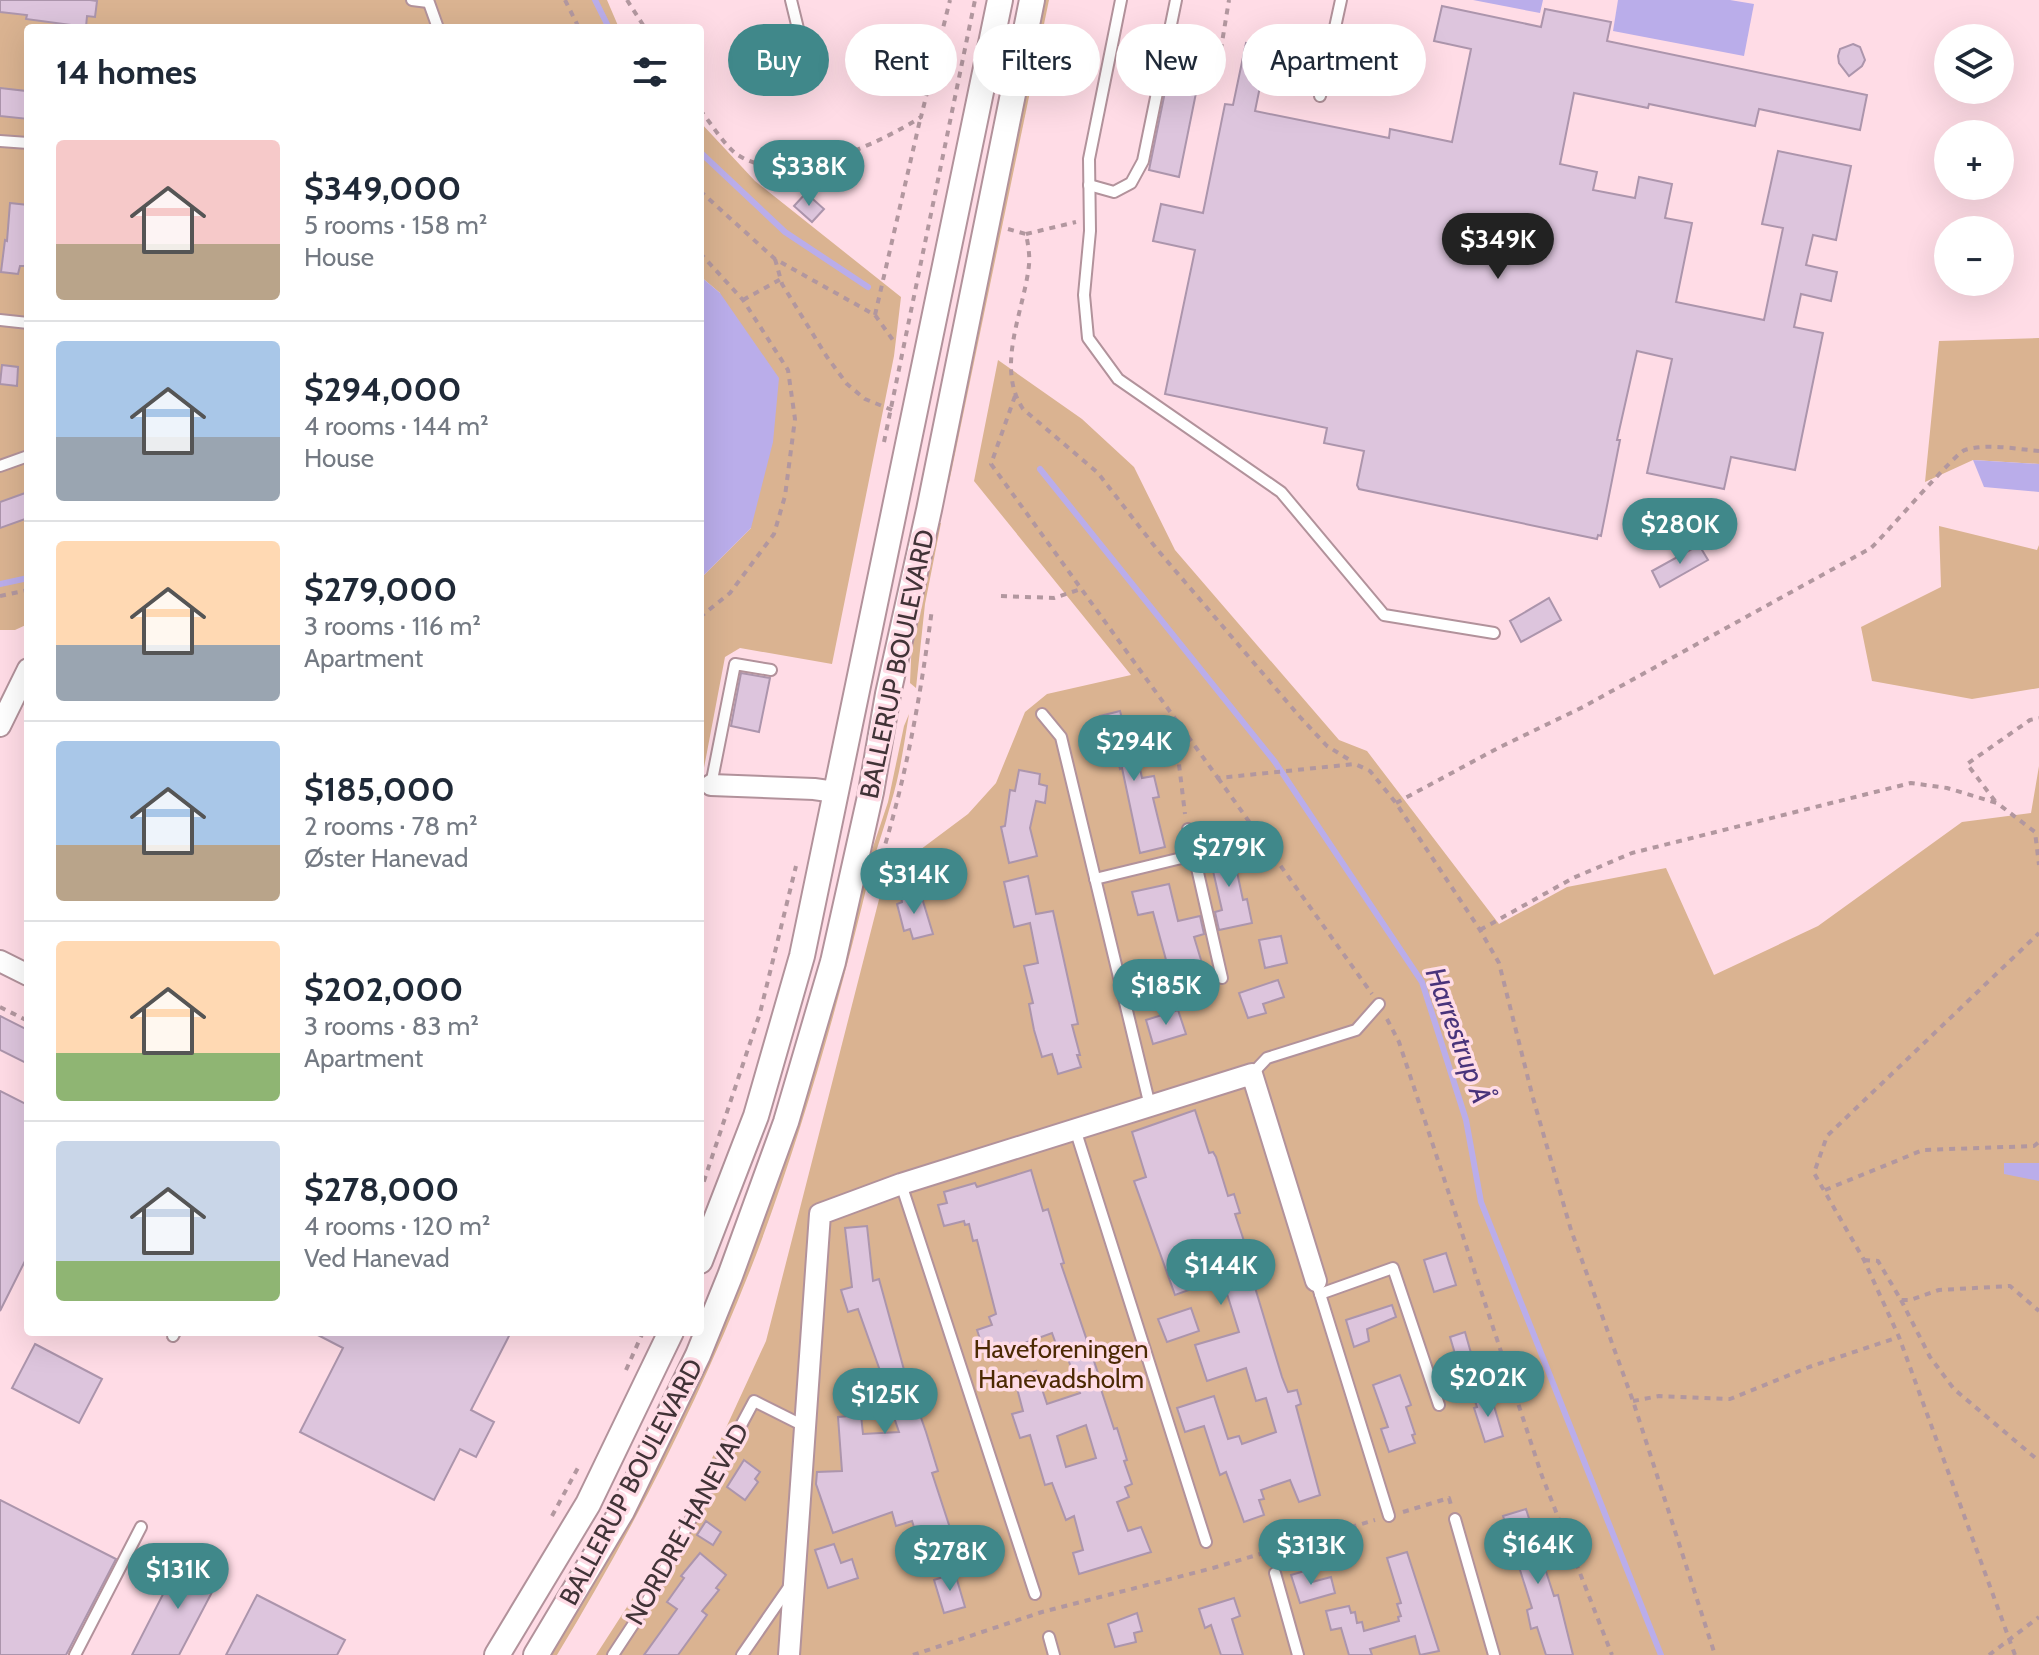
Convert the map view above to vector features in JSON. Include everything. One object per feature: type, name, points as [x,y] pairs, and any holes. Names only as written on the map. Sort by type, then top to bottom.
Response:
[{"type":"street","name":"BALLERUP BOULEVARD","points":[[704,1251],[756,1116],[802,956],[1000,0]]},
{"type":"street","name":"BALLERUP BOULEVARD","points":[[536,1655],[622,1511],[698,1355],[786,1122],[833,962],[871,792],[888,694],[929,510],[1032,0]]},
{"type":"street","points":[[0,726],[24,677]]},
{"type":"street","points":[[711,785],[835,792]]},
{"type":"street","points":[[0,961],[24,973]]},
{"type":"street","points":[[789,1655],[820,1214],[901,1184],[1252,1074],[1318,1288]]},
{"type":"street","name":"BALLERUP BOULEVARD","points":[[497,1655],[588,1504],[669,1336]]},
{"type":"lane","points":[[412,0],[428,1],[437,24]]},
{"type":"lane","points":[[791,0],[797,24]]},
{"type":"lane","points":[[1121,0],[1089,159],[1090,219],[1084,295],[1088,338],[1118,379],[1281,492],[1384,615],[1494,633]]},
{"type":"lane","points":[[1171,24],[1176,0]]},
{"type":"lane","points":[[1336,24],[1341,0]]},
{"type":"lane","points":[[1089,185],[1114,192],[1131,183],[1143,161],[1157,96]]},
{"type":"lane","points":[[0,141],[24,143]]},
{"type":"lane","points":[[0,320],[24,323]]},
{"type":"lane","points":[[0,466],[24,457]]},
{"type":"lane","points":[[711,785],[735,664],[771,670]]},
{"type":"lane","points":[[1042,714],[1061,737],[1150,1106]]},
{"type":"lane","points":[[1188,829],[1222,978]]},
{"type":"lane","points":[[1095,879],[1194,855]]},
{"type":"lane","points":[[1252,1074],[1267,1058],[1356,1030],[1379,1004]]},
{"type":"lane","points":[[1075,1129],[1206,1542]]},
{"type":"lane","points":[[901,1184],[1035,1594]]},
{"type":"lane","points":[[1389,1516],[1318,1288],[1393,1268],[1439,1405]]},
{"type":"lane","name":"NORDRE HANEVAD","points":[[613,1655],[642,1611],[754,1401],[806,1427]]},
{"type":"lane","points":[[1455,1519],[1494,1655]]},
{"type":"lane","points":[[75,1655],[141,1527]]},
{"type":"lane","points":[[1275,1573],[1298,1655]]},
{"type":"lane","points":[[742,1655],[795,1579]]},
{"type":"lane","points":[[1049,1637],[1054,1655]]},
{"type":"path","points":[[565,0],[577,24]]},
{"type":"path","points":[[627,0],[642,24]]},
{"type":"path","points":[[875,315],[950,0]]},
{"type":"path","points":[[890,410],[975,0]]},
{"type":"path","points":[[1225,24],[1229,0]]},
{"type":"path","points":[[1110,55],[1116,57]]},
{"type":"path","points":[[704,115],[735,152],[761,166],[822,162],[887,138],[921,117]]},
{"type":"path","points":[[704,195],[775,259],[875,315],[895,343]]},
{"type":"path","points":[[1008,229],[1026,234],[1090,219]]},
{"type":"path","points":[[1026,234],[1030,262],[1010,371],[1015,396],[1023,409],[1098,473],[1166,560],[1327,746],[1370,771],[1396,803],[1499,963],[1571,1230],[1633,1401],[1715,1655]]},
{"type":"path","points":[[704,257],[743,300],[788,370],[795,419],[785,496],[774,534],[730,593],[704,614]]},
{"type":"path","points":[[775,259],[781,279],[827,357],[847,384],[865,399],[914,416]]},
{"type":"path","points":[[743,300],[781,279]]},
{"type":"path","points":[[1015,396],[991,464],[1379,1004],[1399,1042],[1542,1476],[1612,1655]]},
{"type":"path","points":[[1396,803],[1583,707],[1871,548],[1961,450],[1982,447],[2039,451]]},
{"type":"path","points":[[1001,596],[1054,598],[1082,588]]},
{"type":"path","points":[[0,596],[24,591]]},
{"type":"path","points":[[2039,718],[2030,720],[1967,764],[1997,803],[2035,832],[2039,865]]},
{"type":"path","points":[[1183,729],[1178,756],[1188,829]]},
{"type":"path","points":[[1218,778],[1355,764]]},
{"type":"path","points":[[1480,930],[1573,878],[1632,853],[1911,783],[1947,788],[1997,803]]},
{"type":"path","points":[[2015,1655],[1899,1337],[1864,1260],[1814,1173],[1827,1136],[2039,933]]},
{"type":"path","points":[[0,1007],[24,1019]]},
{"type":"path","points":[[1825,1190],[1923,1150],[2034,1146],[2039,1142]]},
{"type":"path","points":[[1864,1260],[1878,1261],[1930,1357],[1954,1389],[2039,1461]]},
{"type":"path","points":[[1901,1300],[1939,1290],[2010,1286],[2039,1311]]},
{"type":"path","points":[[625,1373],[641,1336]]},
{"type":"path","points":[[1633,1401],[1659,1396],[1730,1399],[1809,1367],[1899,1337]]},
{"type":"path","points":[[549,1523],[586,1455]]},
{"type":"path","points":[[913,1655],[1042,1612],[1213,1568],[1449,1498]]},
{"type":"path","points":[[1035,1594],[1049,1637]]},
{"type":"path","points":[[1989,1655],[2039,1617]]},
{"type":"green space","points":[[0,0],[607,0],[617,24],[24,24],[24,626],[15,630],[0,630]]},
{"type":"green space","points":[[1043,0],[1049,0],[1044,24],[1038,24]]},
{"type":"green space","points":[[1023,96],[1029,96],[949,483],[944,482]]},
{"type":"green space","points":[[704,126],[755,181],[901,297],[894,356],[832,664],[740,648],[725,657],[704,768],[704,575],[751,528],[720,293],[704,279]]},
{"type":"green space","points":[[2039,338],[2039,464],[1973,460],[1925,482],[1939,341]]},
{"type":"green space","name":"Haveforeningen Hanevadsholm","points":[[998,360],[1082,419],[1134,467],[1175,550],[1339,740],[1367,751],[1499,924],[1567,887],[1666,868],[1714,975],[1818,926],[1962,822],[2031,813],[2039,766],[2039,1655],[596,1655],[685,1517],[766,1341],[885,876],[968,814],[996,783],[1025,712],[1047,694],[1131,675],[974,481]]},
{"type":"green space","points":[[935,523],[941,523],[925,604],[916,688],[910,683],[912,638]]},
{"type":"green space","points":[[1939,526],[2037,550],[2039,545],[2039,688],[1972,699],[1872,681],[1861,627],[1941,587]]},
{"type":"green space","points":[[909,714],[894,792],[872,864],[833,1018],[805,1113],[756,1255],[666,1459],[557,1655],[551,1655],[638,1498],[697,1336],[704,1336],[704,1316],[888,802]]},
{"type":"shaded area","points":[[1473,0],[1543,0],[1540,13]]},
{"type":"shaded area","points":[[1618,0],[1730,0],[1754,4],[1744,56],[1613,31]]},
{"type":"shaded area","points":[[704,279],[720,293],[779,378],[773,442],[751,528],[704,575]]},
{"type":"shaded area","points":[[1973,460],[2039,464],[2039,492],[1984,487]]},
{"type":"shaded area","points":[[2004,1163],[2039,1163],[2039,1181],[2004,1174]]},
{"type":"building","points":[[0,0],[97,1],[95,17],[87,16],[86,24],[26,19],[27,15],[0,12]]},
{"type":"building","points":[[1442,6],[1541,27],[1545,9],[1611,22],[1607,41],[1867,95],[1860,130],[1759,109],[1755,126],[1649,104],[1648,108],[1574,93],[1560,164],[1597,172],[1593,190],[1635,198],[1639,177],[1672,184],[1665,218],[1692,223],[1676,302],[1764,320],[1783,228],[1762,224],[1778,151],[1851,166],[1836,240],[1813,235],[1806,265],[1837,272],[1831,301],[1801,294],[1794,327],[1823,333],[1795,470],[1731,457],[1724,489],[1647,473],[1672,359],[1637,351],[1617,440],[1620,440],[1601,536],[1598,535],[1597,539],[1359,489],[1357,485],[1364,451],[1324,443],[1327,428],[1165,394],[1195,250],[1153,241],[1161,204],[1203,213],[1225,104],[1233,105],[1242,62],[1242,96],[1258,96],[1255,111],[1389,138],[1390,129],[1452,142],[1471,49],[1434,41]]},
{"type":"building","points":[[1853,44],[1860,47],[1865,60],[1849,76],[1839,63],[1838,56],[1840,49]]},
{"type":"building","points":[[0,88],[24,91],[24,119],[0,116]]},
{"type":"building","points":[[1164,96],[1195,96],[1179,177],[1149,170]]},
{"type":"building","points":[[806,193],[824,209],[812,222],[794,206]]},
{"type":"building","points":[[10,203],[24,205],[24,266],[20,266],[18,274],[1,272]]},
{"type":"building","points":[[2,365],[18,367],[17,386],[0,384]]},
{"type":"building","points":[[24,493],[24,519],[0,528],[0,502]]},
{"type":"building","points":[[1699,545],[1708,560],[1660,587],[1652,571]]},
{"type":"building","points":[[1549,598],[1561,620],[1521,642],[1510,621]]},
{"type":"building","points":[[741,673],[770,678],[759,732],[731,726]]},
{"type":"building","points":[[1120,711],[1127,737],[1133,736],[1142,778],[1154,776],[1159,797],[1153,798],[1165,847],[1140,853],[1122,768],[1117,757],[1109,759],[1100,716]]},
{"type":"building","points":[[1019,770],[1040,774],[1039,784],[1047,786],[1045,803],[1036,801],[1030,828],[1037,856],[1009,863],[1001,827],[1005,826],[1010,790],[1015,791]]},
{"type":"building","points":[[1231,844],[1243,900],[1247,899],[1252,923],[1219,930],[1215,912],[1222,910],[1208,849]]},
{"type":"building","points":[[1028,876],[1036,914],[1053,911],[1078,1024],[1072,1025],[1081,1067],[1058,1074],[1052,1054],[1042,1057],[1029,1004],[1033,1003],[1024,966],[1038,963],[1030,923],[1014,927],[1004,882]]},
{"type":"building","points":[[1169,884],[1178,921],[1200,916],[1204,934],[1194,937],[1205,973],[1185,980],[1190,995],[1172,1000],[1167,984],[1172,982],[1153,912],[1138,915],[1132,892]]},
{"type":"building","points":[[916,891],[918,899],[922,898],[933,934],[913,939],[910,929],[904,931],[897,904],[902,902],[901,895]]},
{"type":"building","points":[[1281,936],[1287,963],[1265,968],[1259,940]]},
{"type":"building","points":[[1278,980],[1284,997],[1263,1004],[1266,1013],[1248,1018],[1239,993]]},
{"type":"building","points":[[1178,1010],[1186,1034],[1153,1044],[1146,1020]]},
{"type":"building","points":[[0,1016],[24,1028],[24,1062],[0,1050]]},
{"type":"building","points":[[0,1091],[24,1103],[24,1263],[0,1311]]},
{"type":"building","points":[[1195,1110],[1209,1153],[1213,1152],[1216,1157],[1228,1196],[1234,1194],[1240,1213],[1235,1214],[1247,1250],[1244,1251],[1282,1377],[1288,1392],[1297,1390],[1301,1404],[1296,1406],[1320,1495],[1299,1502],[1290,1480],[1261,1490],[1264,1499],[1259,1500],[1264,1515],[1244,1522],[1226,1472],[1220,1475],[1204,1426],[1185,1432],[1177,1408],[1214,1396],[1228,1439],[1239,1436],[1242,1444],[1276,1432],[1266,1398],[1256,1401],[1246,1368],[1207,1381],[1195,1345],[1239,1332],[1222,1278],[1175,1295],[1134,1181],[1146,1177],[1132,1132]]},
{"type":"building","points":[[1031,1170],[1043,1211],[1048,1209],[1064,1263],[1061,1264],[1114,1429],[1117,1428],[1127,1460],[1124,1461],[1132,1484],[1125,1487],[1129,1497],[1117,1502],[1128,1531],[1141,1527],[1151,1552],[1079,1574],[1073,1553],[1083,1550],[1074,1516],[1066,1520],[1052,1483],[1045,1485],[1030,1435],[1020,1438],[1012,1414],[1023,1411],[1014,1377],[1036,1371],[1047,1404],[1080,1393],[1067,1356],[1061,1358],[1052,1333],[986,1357],[977,1330],[992,1325],[989,1317],[996,1314],[977,1240],[973,1241],[969,1224],[965,1225],[964,1221],[944,1226],[938,1205],[947,1203],[944,1192],[975,1183],[977,1187]],"holes":[[[1086,1425],[1096,1458],[1066,1467],[1057,1436]]]},
{"type":"building","points":[[867,1226],[873,1281],[879,1279],[906,1377],[900,1379],[912,1411],[918,1409],[926,1432],[938,1471],[932,1473],[951,1531],[961,1528],[969,1552],[938,1566],[931,1546],[927,1547],[922,1528],[915,1530],[912,1521],[896,1526],[892,1512],[833,1533],[816,1484],[817,1472],[842,1471],[838,1417],[861,1415],[863,1434],[899,1432],[887,1397],[882,1398],[877,1381],[883,1379],[858,1309],[848,1312],[841,1290],[852,1287],[845,1228]]},
{"type":"building","points":[[1446,1253],[1456,1285],[1434,1292],[1424,1260]]},
{"type":"building","points":[[1392,1305],[1396,1317],[1367,1329],[1369,1341],[1354,1347],[1346,1320]]},
{"type":"building","points":[[1191,1308],[1199,1331],[1167,1342],[1158,1319]]},
{"type":"building","points":[[1465,1332],[1471,1353],[1456,1357],[1450,1337]]},
{"type":"building","points":[[320,1336],[509,1336],[471,1410],[494,1422],[476,1457],[460,1449],[434,1500],[300,1432],[343,1348]]},
{"type":"building","points":[[35,1344],[102,1379],[79,1423],[12,1388]]},
{"type":"building","points":[[1400,1375],[1411,1405],[1406,1407],[1415,1443],[1389,1452],[1381,1429],[1388,1427],[1373,1385]]},
{"type":"building","points":[[1491,1396],[1503,1436],[1485,1442],[1474,1408],[1477,1407],[1475,1401]]},
{"type":"building","points":[[744,1460],[760,1472],[755,1479],[758,1482],[745,1500],[727,1487]]},
{"type":"building","points":[[0,1500],[116,1559],[66,1655],[0,1655]]},
{"type":"building","points":[[1526,1509],[1545,1555],[1541,1556],[1554,1596],[1558,1595],[1573,1655],[1546,1655],[1537,1627],[1531,1629],[1527,1610],[1532,1608],[1503,1516]]},
{"type":"building","points":[[706,1521],[721,1532],[713,1545],[697,1535]]},
{"type":"building","points":[[834,1544],[841,1563],[852,1559],[858,1578],[828,1588],[815,1550]]},
{"type":"building","points":[[1407,1552],[1439,1651],[1420,1655],[1415,1636],[1370,1649],[1372,1655],[1349,1655],[1341,1628],[1331,1630],[1326,1611],[1349,1606],[1351,1613],[1355,1612],[1357,1623],[1362,1622],[1364,1631],[1399,1621],[1398,1617],[1401,1616],[1397,1604],[1401,1603],[1387,1558]]},
{"type":"building","points":[[700,1553],[726,1575],[716,1588],[719,1590],[702,1611],[707,1615],[678,1655],[644,1655],[677,1609],[667,1602],[684,1578],[681,1576]]},
{"type":"building","points":[[182,1557],[220,1577],[179,1655],[132,1655]]},
{"type":"building","points":[[1308,1570],[1312,1582],[1331,1577],[1335,1593],[1300,1603],[1291,1575]]},
{"type":"building","points":[[955,1573],[965,1607],[944,1613],[934,1580]]},
{"type":"building","points":[[257,1595],[345,1640],[337,1655],[226,1655]]},
{"type":"building","points":[[1234,1598],[1240,1616],[1232,1619],[1243,1655],[1221,1655],[1211,1625],[1205,1628],[1199,1609]]},
{"type":"building","points":[[1137,1613],[1142,1631],[1134,1633],[1136,1642],[1115,1647],[1108,1624]]},
{"type":"waterway","name":"Harrestrup Å","points":[[595,0],[607,24]]},
{"type":"waterway","name":"Harrestrup Å","points":[[704,156],[785,232],[868,287]]},
{"type":"waterway","name":"Harrestrup Å","points":[[1040,469],[1275,762],[1422,982],[1466,1120],[1481,1202],[1661,1655]]},
{"type":"waterway","points":[[0,584],[24,579]]}]
